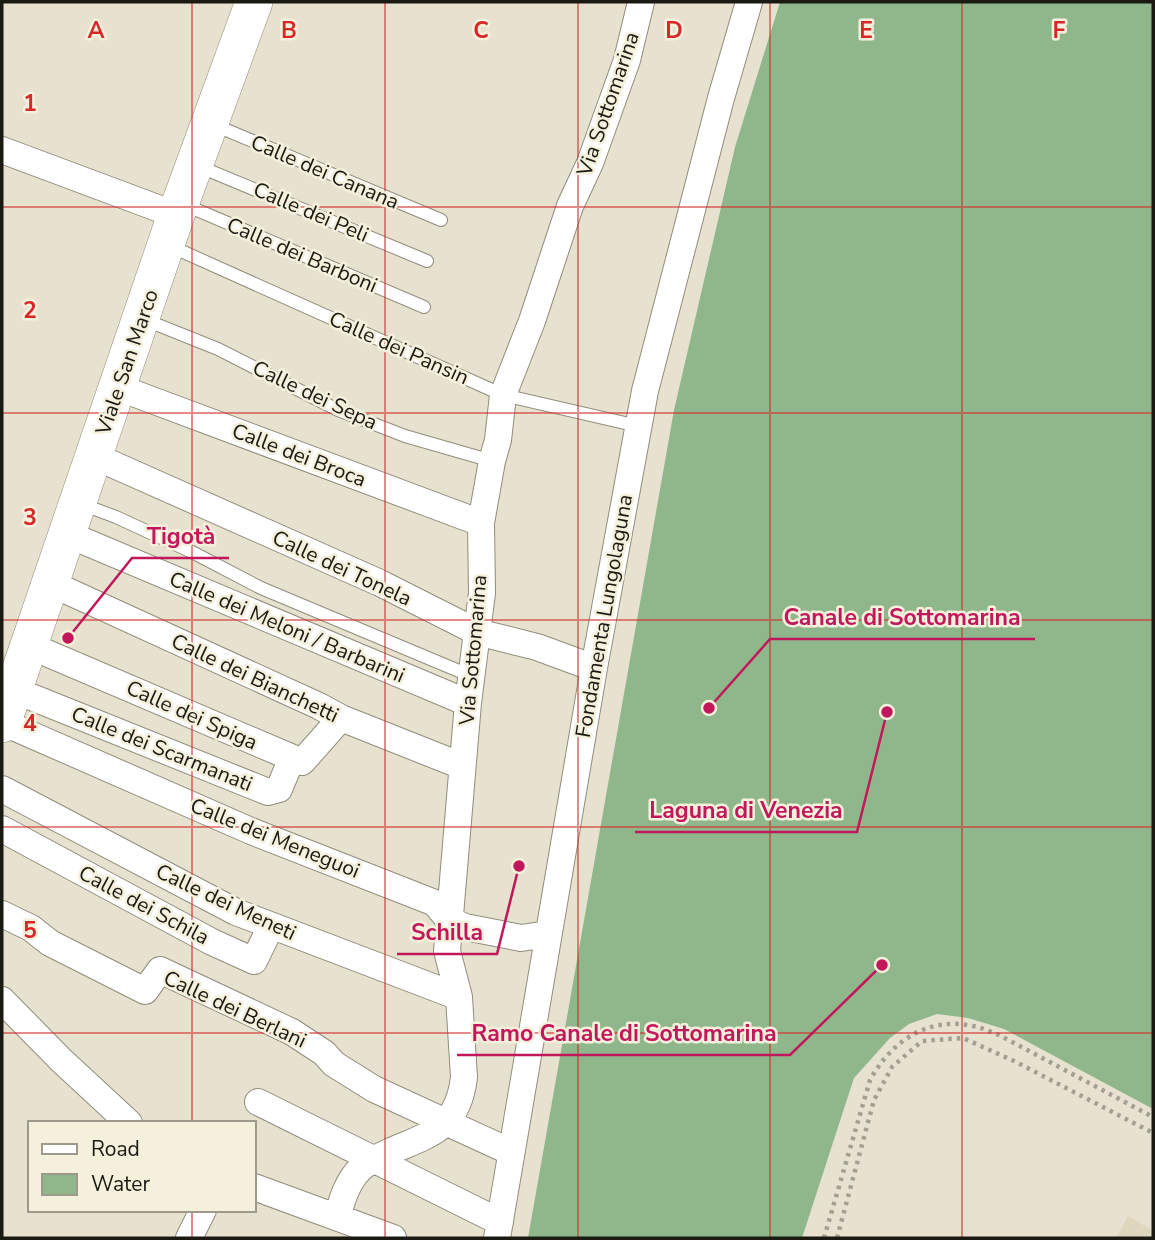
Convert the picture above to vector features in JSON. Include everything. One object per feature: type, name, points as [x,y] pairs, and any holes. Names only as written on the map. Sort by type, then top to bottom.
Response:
[{"type":"street","name":"Viale San Marco","points":[[6,708],[194,165],[254,2]]},
{"type":"street","name":"Via Sottomarina","points":[[448,1122],[462,1090],[464,1077],[459,997],[447,951],[449,920],[468,703],[482,593],[481,523],[498,440],[503,395],[532,321],[570,206],[590,163],[627,60],[641,2]]},
{"type":"street","name":"Fondamenta Lungolaguna","points":[[498,1230],[594,668],[645,391],[749,2]]},
{"type":"street","points":[[2,150],[175,221]]},
{"type":"street","name":"Calle dei Broca","points":[[117,387],[481,523]]},
{"type":"street","name":"Calle dei Tonela","points":[[94,456],[380,583],[477,632],[537,647],[594,668]]},
{"type":"street","name":"Calle dei Meloni / Barbarini","points":[[72,518],[468,703]]},
{"type":"street","name":"Calle dei Bianchetti","points":[[50,583],[341,718],[463,766]]},
{"type":"street","name":"Calle dei Spiga","points":[[29,645],[292,758]]},
{"type":"street","name":"Calle dei Scarmanati","points":[[6,708],[268,792],[279,789],[292,758]]},
{"type":"street","name":"Calle dei Meneguoi","points":[[6,708],[251,831],[435,903],[449,920],[465,928],[520,938],[548,934]]},
{"type":"street","points":[[292,758],[302,762],[341,718]]},
{"type":"street","name":"Calle dei Meneti","points":[[2,789],[236,912],[459,997]]},
{"type":"street","name":"Calle dei Schila","points":[[2,829],[212,942],[254,961],[271,926]]},
{"type":"street","name":"Calle dei Berlani","points":[[2,914],[31,928],[50,943],[145,991],[160,970],[292,1032],[324,1053],[334,1064],[374,1089],[511,1152]]},
{"type":"street","points":[[2,1000],[127,1121]]},
{"type":"street","points":[[258,1102],[373,1159],[498,1230]]},
{"type":"street","points":[[337,1217],[347,1188],[360,1169],[373,1159],[435,1132],[448,1122]]},
{"type":"street","points":[[256,1187],[393,1238]]},
{"type":"street","points":[[189,1238],[202,1212]]},
{"type":"lane","name":"Calle dei Canana","points":[[210,123],[441,220]]},
{"type":"lane","name":"Calle dei Peli","points":[[194,165],[427,261]]},
{"type":"lane","name":"Calle dei Pansin","points":[[175,221],[503,395],[638,426]]},
{"type":"lane","name":"Calle dei Barboni","points":[[175,221],[424,307]]},
{"type":"lane","name":"Calle dei Sepa","points":[[142,318],[218,349],[338,410],[405,436],[492,461]]},
{"type":"lane","points":[[72,518],[116,517],[261,588],[471,676]]},
{"type":"path","points":[[824,1238],[870,1080],[880,1062],[896,1044],[914,1033],[947,1023],[973,1026],[999,1035],[1153,1117]]},
{"type":"path","points":[[837,1238],[874,1100],[892,1067],[922,1041],[963,1038],[1038,1073],[1153,1133]]},
{"type":"shaded area","points":[[1128,1216],[1153,1231],[1153,1238],[1116,1238]]},
{"type":"water","points":[[780,2],[1153,2],[1153,1109],[1004,1029],[968,1018],[937,1014],[909,1024],[890,1038],[854,1078],[802,1238],[528,1238],[674,410],[735,147]]},
{"type":"place","name":"Tigotà","points":[[68,638]]},
{"type":"place","name":"Canale di Sottomarina","points":[[709,708]]},
{"type":"place","name":"Laguna di Venezia","points":[[887,712]]},
{"type":"place","name":"Schilla","points":[[519,866]]},
{"type":"place","name":"Ramo Canale di Sottomarina","points":[[882,965]]}]
